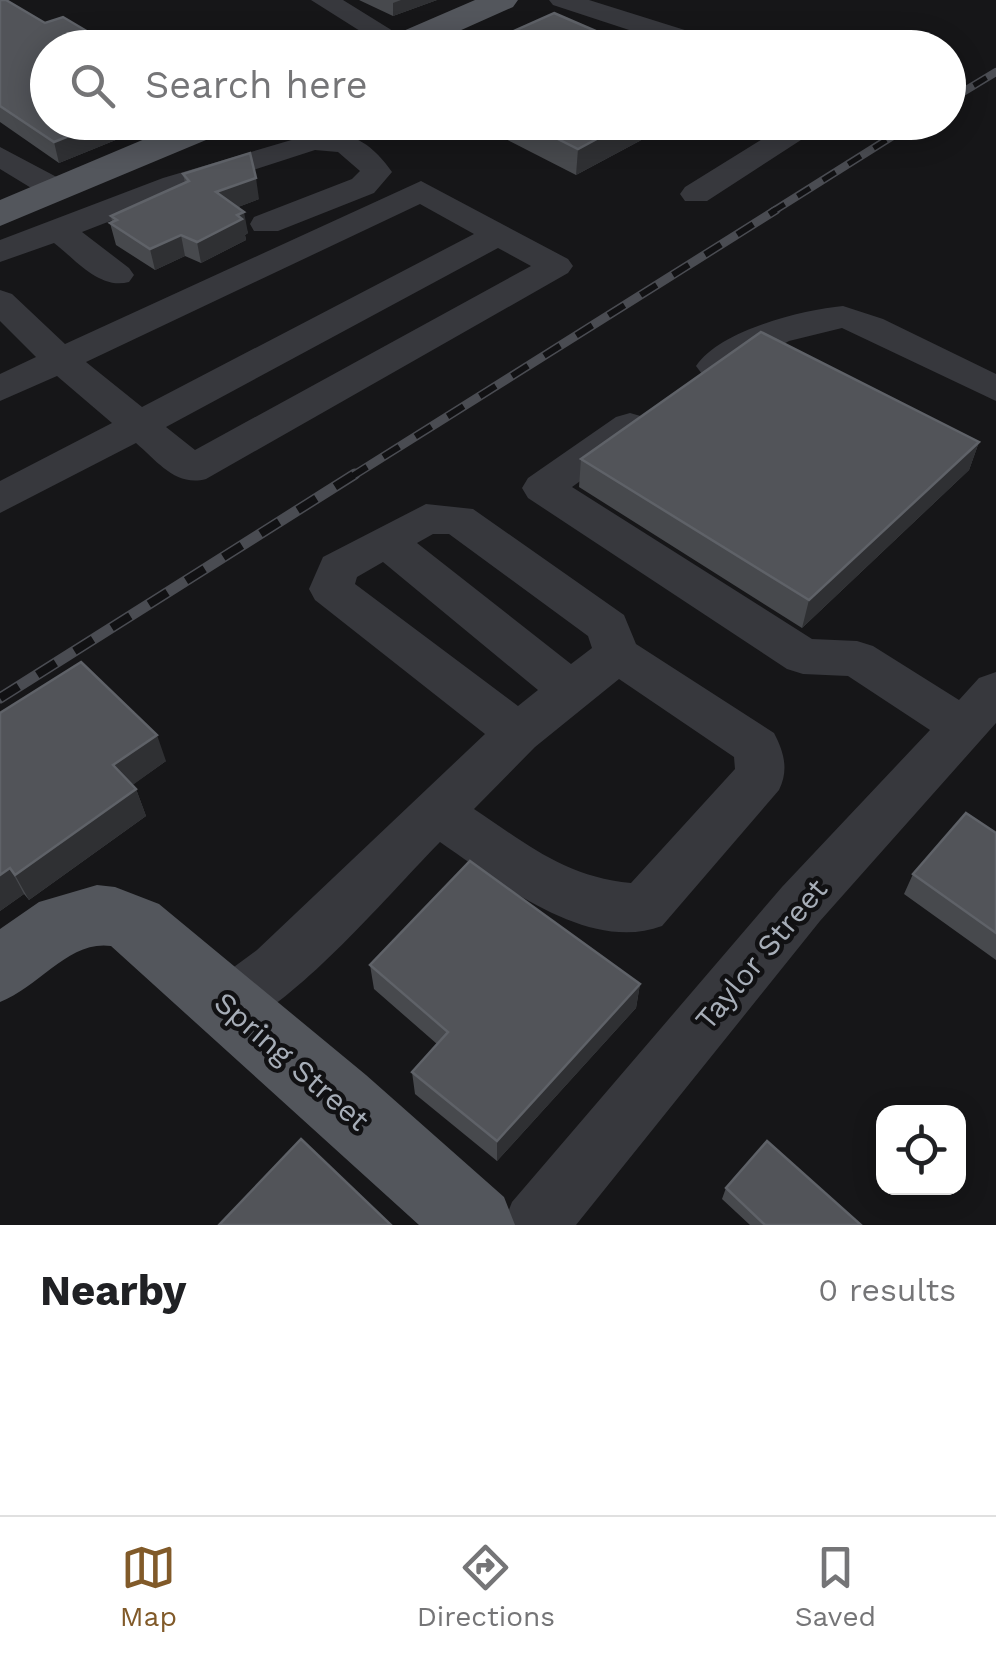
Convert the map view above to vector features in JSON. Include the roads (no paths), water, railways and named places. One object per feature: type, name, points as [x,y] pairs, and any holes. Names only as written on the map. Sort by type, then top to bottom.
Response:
[{"type":"main road","points":[[433,30],[502,0]]},
{"type":"main road","points":[[0,214],[175,140]]},
{"type":"main road","name":"Spring Street","points":[[0,970],[67,921],[100,911],[117,914],[136,925],[476,1225]]},
{"type":"street","points":[[324,0],[371,30]]},
{"type":"street","points":[[562,0],[655,30]]},
{"type":"street","points":[[0,252],[174,185],[324,140]]},
{"type":"street","points":[[266,224],[363,186],[376,172],[348,143],[338,140]]},
{"type":"street","points":[[696,194],[786,140]]},
{"type":"street","points":[[0,156],[57,190]]},
{"type":"street","points":[[0,301],[60,360],[192,470],[556,266],[421,191],[60,360],[0,389]]},
{"type":"street","points":[[58,230],[117,275]]},
{"type":"street","points":[[0,500],[499,234]]},
{"type":"street","points":[[979,709],[858,659],[803,656],[543,488],[739,349],[780,332],[847,316],[996,389]]},
{"type":"street","points":[[437,812],[545,884],[595,904],[643,909],[761,775],[757,746],[616,654],[608,626],[458,520],[426,519],[338,568],[330,589],[518,732]]},
{"type":"street","points":[[385,542],[571,690]]},
{"type":"street","points":[[228,1005],[276,968],[518,732],[616,654]]},
{"type":"street","name":"Taylor Street","points":[[535,1225],[750,963],[979,709]]},
{"type":"railway","points":[[966,90],[996,72]]},
{"type":"railway","points":[[772,212],[886,140]]},
{"type":"railway","points":[[351,477],[776,210]]},
{"type":"railway","points":[[0,698],[355,474]]}]
